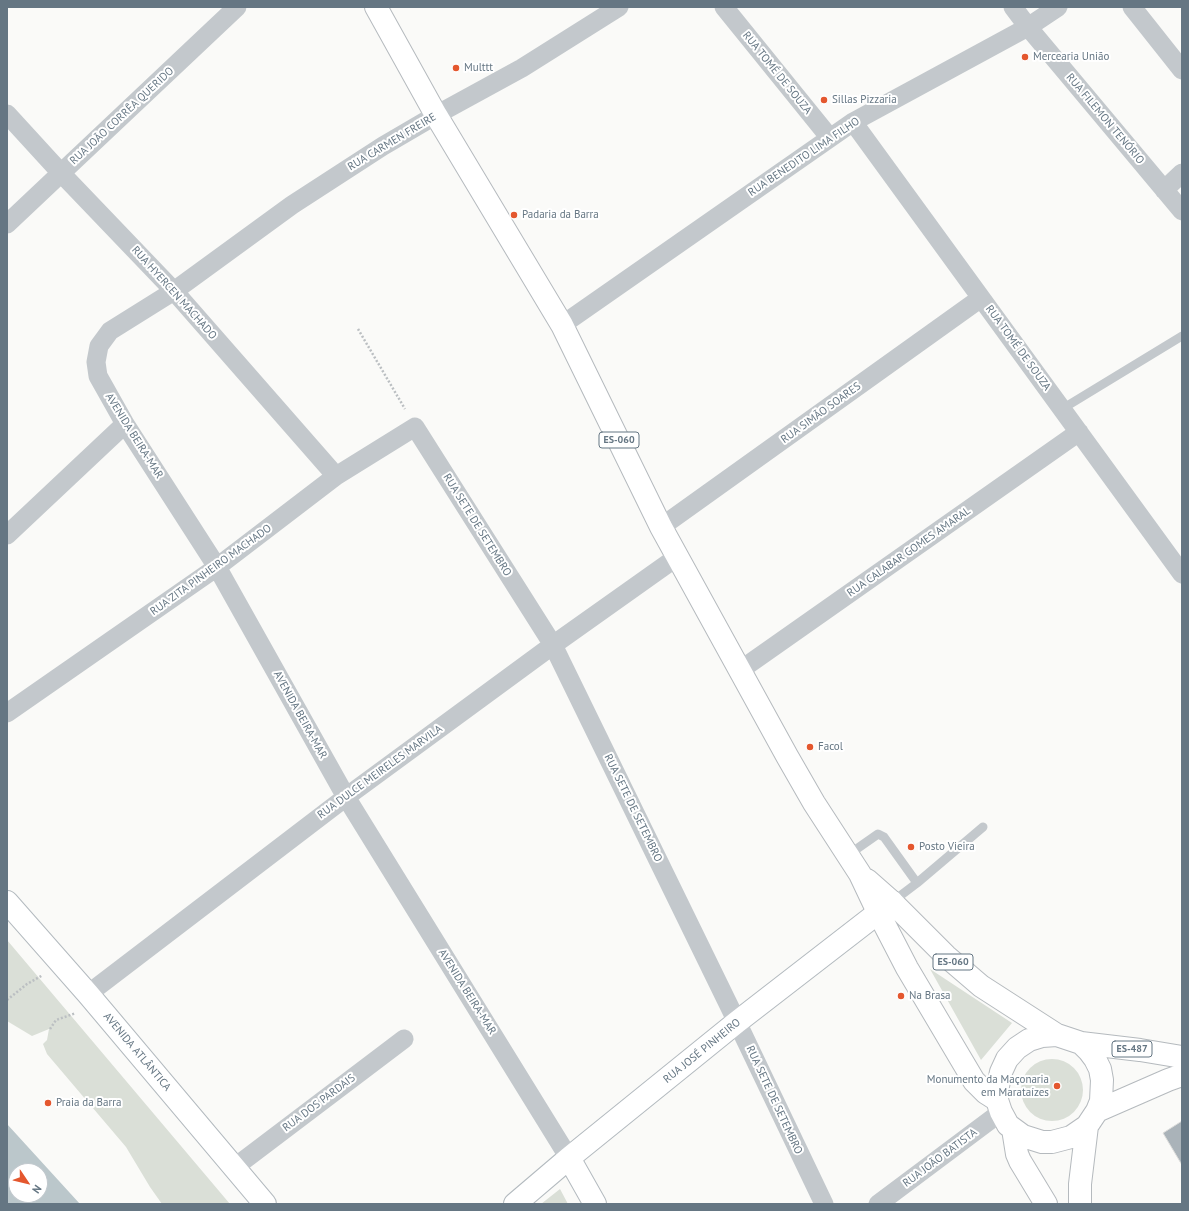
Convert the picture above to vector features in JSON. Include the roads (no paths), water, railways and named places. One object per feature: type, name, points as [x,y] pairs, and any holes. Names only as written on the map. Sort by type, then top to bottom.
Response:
[{"type":"main road","name":"ES-060","points":[[376,7],[436,115],[562,325],[677,557],[739,671],[810,796],[860,874],[885,907],[981,986],[1057,1034],[1081,1043],[1095,1059],[1101,1074],[1103,1090],[1101,1101],[1092,1119],[1080,1184],[1080,1204]]},
{"type":"main road","name":"AVENIDA ATLÂNTICA","points":[[7,902],[85,1003],[234,1166],[265,1204]]},
{"type":"main road","name":"ES-060","points":[[885,907],[907,968],[974,1081],[1023,1136],[1032,1140],[1052,1142],[1071,1137],[1092,1119]]},
{"type":"main road","name":"RUA JOSÉ PINHEIRO","points":[[515,1204],[737,1022],[885,907]]},
{"type":"main road","points":[[1046,1204],[1017,1154],[1004,1114],[998,1086],[1001,1072],[1007,1059],[1017,1048],[1029,1040],[1057,1034]]},
{"type":"main road","name":"ES-487","points":[[1081,1043],[1182,1057]]},
{"type":"main road","points":[[1092,1119],[1182,1075]]},
{"type":"main road","points":[[570,1158],[595,1204]]},
{"type":"street","name":"RUA JOÃO CORRÊA QUERIDO","points":[[7,224],[237,7]]},
{"type":"street","name":"RUA CARMEN FREIRE","points":[[174,291],[292,205],[383,146],[522,68],[619,7]]},
{"type":"street","name":"RUA TOMÉ DE SOUZA","points":[[724,7],[830,138]]},
{"type":"street","name":"RUA FILEMON TENÓRIO","points":[[1013,7],[1028,27],[1182,211]]},
{"type":"street","name":"RUA BENEDITO LIMA FILHO","points":[[562,325],[854,122],[1028,27],[1058,7]]},
{"type":"street","points":[[1132,7],[1182,70]]},
{"type":"street","name":"RUA HYERCEN MACHADO","points":[[7,114],[61,173],[174,291],[336,476]]},
{"type":"street","name":"RUA TOMÉ DE SOUZA","points":[[854,122],[1182,574]]},
{"type":"street","points":[[1164,190],[1182,173]]},
{"type":"street","name":"AVENIDA BEIRA-MAR","points":[[174,291],[110,331],[99,346],[96,362],[98,376],[125,424],[217,567],[346,797],[570,1158]]},
{"type":"street","name":"RUA SIMÃO SOARES","points":[[661,527],[981,298]]},
{"type":"street","points":[[7,535],[125,424]]},
{"type":"street","name":"RUA ZITA PINHEIRO MACHADO","points":[[7,713],[217,567],[336,476],[415,427]]},
{"type":"street","name":"RUA SETE DE SETEMBRO","points":[[415,427],[553,645],[824,1204]]},
{"type":"street","name":"RUA CALABAR GOMES AMARAL","points":[[739,671],[1079,432]]},
{"type":"street","name":"RUA DULCE MEIRELES MARVILA","points":[[85,1003],[346,797],[553,645],[677,557]]},
{"type":"street","name":"RUA DOS PARDAIS","points":[[234,1166],[404,1039]]},
{"type":"street","name":"RUA JOÃO BATISTA","points":[[878,1204],[1004,1114]]},
{"type":"lane","points":[[1062,409],[1182,336]]},
{"type":"lane","points":[[885,907],[917,883],[982,827]]},
{"type":"lane","points":[[848,855],[878,834],[884,837],[917,883]]},
{"type":"place","name":"Mercearia União","points":[[1025,57]]},
{"type":"place","name":"Multtt","points":[[456,68]]},
{"type":"place","name":"Sillas Pizzaria","points":[[824,100]]},
{"type":"place","name":"Padaria da Barra","points":[[514,215]]},
{"type":"place","name":"Facol","points":[[810,747]]},
{"type":"place","name":"Posto Vieira","points":[[911,847]]},
{"type":"place","name":"Na Brasa","points":[[901,996]]},
{"type":"place","name":"Monumento da Maçonaria em Marataízes","points":[[1057,1086]]},
{"type":"place","name":"Praia da Barra","points":[[48,1103]]}]
